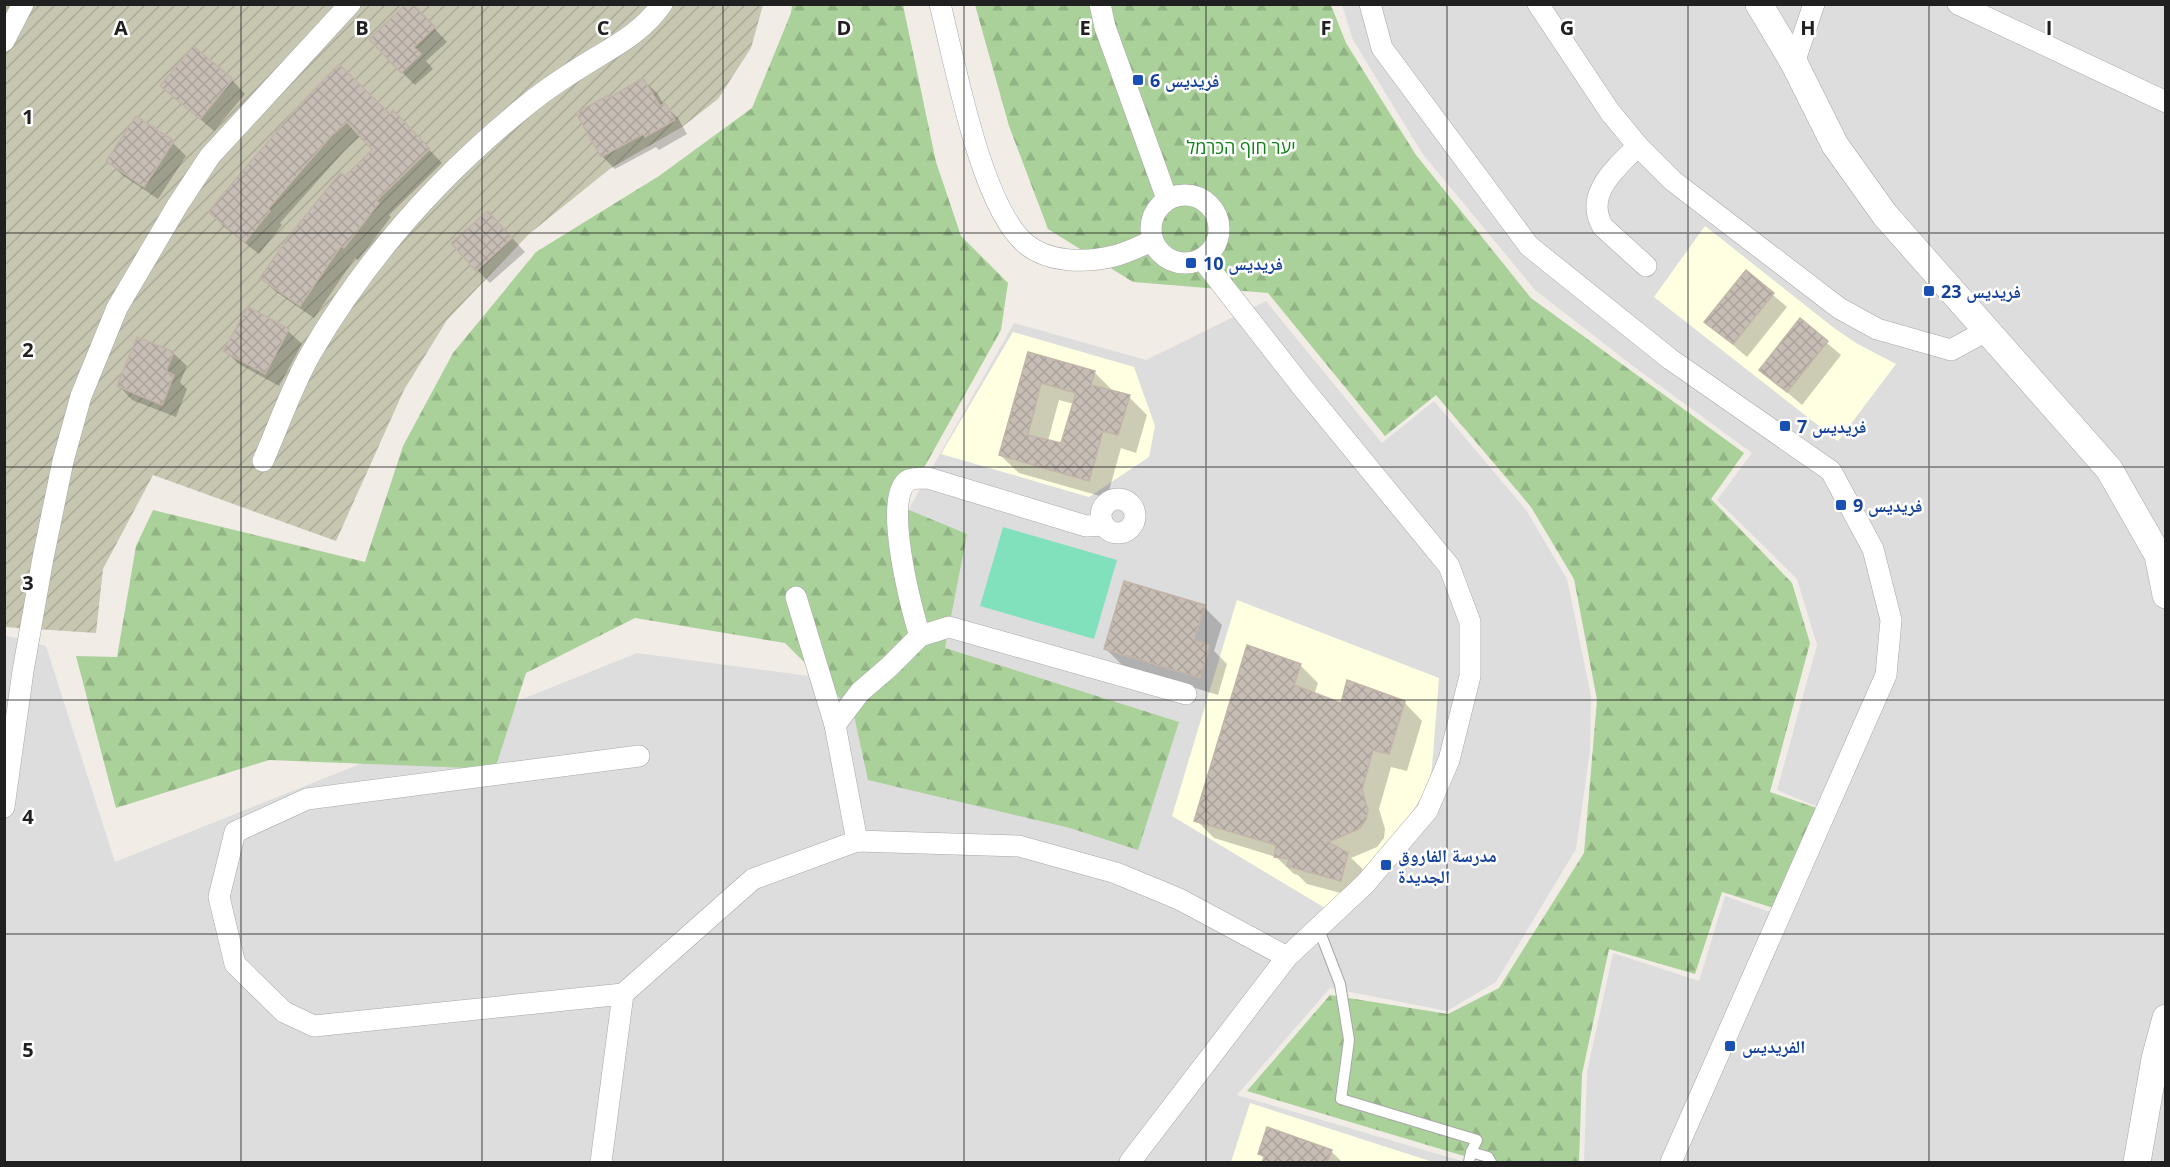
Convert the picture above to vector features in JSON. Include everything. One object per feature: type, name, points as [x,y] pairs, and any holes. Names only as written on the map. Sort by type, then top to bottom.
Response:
[{"type":"street","points":[[4,41],[23,4]]},
{"type":"street","points":[[4,807],[42,558],[63,461],[81,396],[117,308],[177,206],[210,156],[350,4]]},
{"type":"street","points":[[263,461],[309,355],[376,256],[418,206],[471,153],[529,104],[582,66],[626,41],[653,17],[662,4]]},
{"type":"street","points":[[940,4],[980,159],[996,201],[1011,228],[1026,245],[1048,255],[1071,260],[1089,260],[1115,256],[1152,241]]},
{"type":"street","points":[[1100,4],[1105,27],[1167,199]]},
{"type":"street","points":[[1370,4],[1382,48],[1529,246],[1670,360],[1831,471],[1873,549],[1891,620],[1886,675],[1671,1162]]},
{"type":"street","points":[[1538,4],[1610,112],[1638,146],[1673,181],[1839,308],[1877,329],[1951,350],[1986,331]]},
{"type":"street","points":[[1759,4],[1794,63],[1835,145],[1878,206],[2109,469],[2158,555],[2166,595]]},
{"type":"street","points":[[1794,63],[1814,4]]},
{"type":"street","points":[[1958,4],[2166,102]]},
{"type":"street","points":[[1638,146],[1604,182],[1599,191],[1597,208],[1599,221],[1603,227],[1646,266]]},
{"type":"street","points":[[1188,194],[1208,203],[1214,212],[1219,222],[1219,232],[1216,243],[1202,259],[1190,263],[1178,263],[1167,259],[1152,241],[1150,229],[1152,217],[1167,199],[1188,194]]},
{"type":"street","points":[[1130,1162],[1287,957],[1365,884],[1427,812],[1449,760],[1470,676],[1470,622],[1449,566],[1303,388],[1202,259]]},
{"type":"street","points":[[920,636],[914,618],[897,535],[900,497],[904,484],[909,480],[928,478],[1086,526],[1104,525]]},
{"type":"street","points":[[796,597],[835,725],[857,841]]},
{"type":"street","points":[[835,725],[860,692],[920,636],[949,627],[1186,694]]},
{"type":"street","points":[[639,756],[307,799],[235,832],[219,897],[235,964],[284,1012],[314,1026],[623,994],[753,879],[857,841],[1019,846],[1116,873],[1169,895],[1287,957]]},
{"type":"street","points":[[601,1162],[623,994]]},
{"type":"street","points":[[2137,1162],[2160,1060],[2166,1018]]},
{"type":"lane","points":[[1318,927],[1340,984],[1349,1040],[1341,1099],[1477,1140],[1470,1157],[1488,1157],[1491,1162]]},
{"type":"shaded area","points":[[4,5],[763,5],[751,48],[718,99],[682,127],[611,168],[529,234],[447,320],[404,390],[336,541],[153,475],[103,569],[96,633],[5,627]]},
{"type":"shaded area","name":"الفريديس","points":[[1342,5],[2165,5],[2165,1162],[1584,1162],[1587,1072],[1613,953],[1699,981],[1725,896],[1787,918],[1832,813],[1777,790],[1817,645],[1797,579],[1717,500],[1752,453],[1633,366],[1535,290],[1422,153],[1353,40]]},
{"type":"shaded area","points":[[1705,226],[1834,328],[1856,343],[1896,364],[1838,441],[1654,297]]},
{"type":"shaded area","points":[[1266,301],[1382,443],[1434,401],[1526,510],[1567,579],[1591,696],[1590,751],[1576,849],[1496,982],[1447,1011],[1330,988],[1237,1095],[1465,1162],[5,1162],[4,635],[46,646],[115,862],[637,653],[854,682],[911,505],[1014,323],[1146,360]]},
{"type":"shaded area","points":[[1013,332],[1134,367],[1155,426],[1149,457],[1089,497],[941,454]]},
{"type":"shaded area","points":[[1237,600],[1439,678],[1429,784],[1387,848],[1325,908],[1172,816]]},
{"type":"shaded area","points":[[1250,1103],[1433,1162],[1231,1162]]},
{"type":"green space","points":[[792,5],[903,5],[936,162],[961,236],[1008,283],[1001,330],[902,507],[967,534],[945,648],[1179,722],[1138,850],[1070,828],[868,780],[853,711],[785,643],[635,618],[526,673],[495,769],[269,760],[116,808],[76,656],[117,657],[136,546],[153,510],[365,562],[403,446],[453,353],[536,252],[659,176],[752,108],[791,13]]},
{"type":"green space","name":"יער חוף הכרמל","points":[[975,5],[1331,5],[1346,43],[1416,155],[1531,298],[1744,453],[1711,499],[1792,583],[1810,643],[1770,792],[1828,812],[1783,911],[1722,892],[1695,974],[1609,949],[1582,1074],[1579,1162],[1484,1162],[1247,1091],[1330,995],[1448,1014],[1499,988],[1584,853],[1597,700],[1574,579],[1531,507],[1436,395],[1385,436],[1268,293],[1133,282],[1048,229],[1009,126]]},
{"type":"green space","points":[[1003,527],[1117,560],[1094,639],[980,606]]},
{"type":"building","points":[[406,4],[413,4],[435,27],[414,47],[421,54],[401,73],[369,39]]},
{"type":"building","points":[[193,46],[233,79],[200,119],[160,86]]},
{"type":"building","points":[[339,64],[390,114],[393,110],[430,149],[376,201],[379,203],[344,248],[341,246],[300,306],[260,278],[290,235],[340,173],[345,176],[372,150],[347,122],[331,136],[268,209],[270,211],[245,242],[208,212],[293,112]]},
{"type":"building","points":[[643,78],[660,106],[665,103],[675,120],[601,157],[576,113],[607,96],[609,98]]},
{"type":"building","points":[[136,116],[174,141],[144,187],[106,161]]},
{"type":"building","points":[[488,211],[512,238],[476,271],[451,243]]},
{"type":"building","points":[[1746,270],[1774,293],[1733,344],[1704,322]]},
{"type":"building","points":[[248,307],[289,329],[265,374],[223,351]]},
{"type":"building","points":[[1800,318],[1828,341],[1787,392],[1759,370]]},
{"type":"building","points":[[137,337],[174,352],[166,371],[174,375],[162,405],[117,386]]},
{"type":"building","points":[[1028,352],[1095,371],[1091,385],[1130,395],[1118,435],[1103,431],[1089,481],[999,455]],"holes":[[[1041,383],[1076,393],[1061,443],[1028,435]]]},
{"type":"building","points":[[1124,581],[1205,605],[1194,640],[1210,645],[1200,678],[1104,649]]},
{"type":"building","points":[[1247,645],[1301,664],[1294,685],[1341,703],[1347,680],[1405,701],[1389,754],[1373,750],[1362,790],[1368,810],[1366,820],[1359,829],[1328,842],[1348,853],[1341,881],[1287,866],[1289,859],[1274,857],[1276,845],[1194,821]]},
{"type":"building","points":[[1267,1127],[1332,1150],[1327,1162],[1262,1162],[1265,1156],[1258,1154]]},
{"type":"place","name":"فريديس 6","points":[[1138,80]]},
{"type":"place","name":"فريديس 10","points":[[1191,263]]},
{"type":"place","name":"فريديس 23","points":[[1929,291]]},
{"type":"place","name":"فريديس 7","points":[[1785,426]]},
{"type":"place","name":"فريديس 9","points":[[1841,505]]},
{"type":"place","name":"مدرسة الفاروق الجديدة","points":[[1386,865]]},
{"type":"place","name":"الفريديس","points":[[1730,1046]]}]
